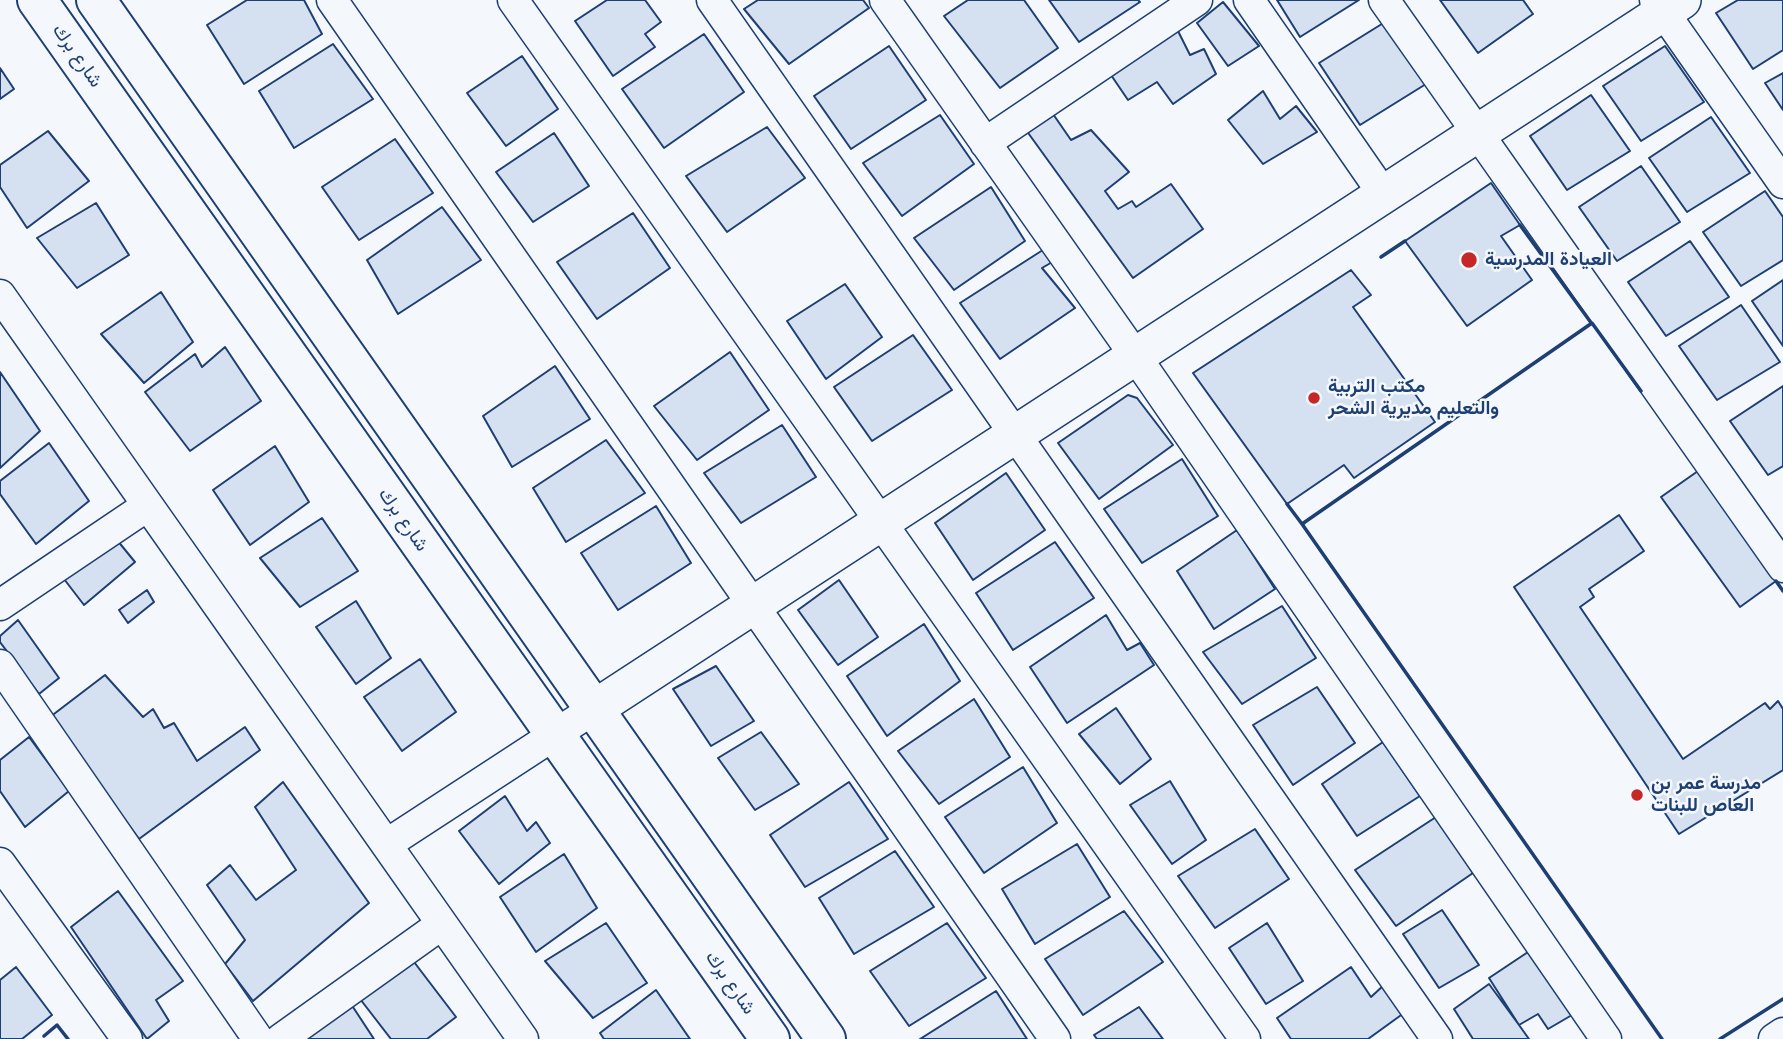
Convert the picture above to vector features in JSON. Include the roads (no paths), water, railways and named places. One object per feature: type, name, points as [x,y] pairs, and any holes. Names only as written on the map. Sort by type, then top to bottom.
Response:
[{"type":"main road","name":"شارع برك","points":[[37,0],[770,1039]]},
{"type":"main road","points":[[96,0],[826,1039]]},
{"type":"street","points":[[332,0],[1055,1039]]},
{"type":"street","points":[[513,0],[1245,1039]]},
{"type":"street","points":[[712,0],[1437,1039]]},
{"type":"street","points":[[885,0],[1136,357],[1606,1039]]},
{"type":"street","points":[[985,143],[1197,0]]},
{"type":"street","points":[[1249,0],[1384,195]]},
{"type":"street","points":[[1384,0],[1783,567]]},
{"type":"street","points":[[387,844],[1478,134],[1667,4],[1783,183]]},
{"type":"street","points":[[0,295],[523,1039]]},
{"type":"street","points":[[0,605],[147,506]]},
{"type":"street","points":[[0,665],[279,1038],[442,924]]},
{"type":"street","points":[[0,863],[127,1039]]},
{"type":"street","points":[[1774,1039],[1783,1033]]},
{"type":"place","name":"العيادة المدرسية","points":[[1469,260]]},
{"type":"place","name":"مكتب التربية والتعليم مديرية الشحر","points":[[1314,398]]},
{"type":"place","name":"مدرسة عمر بن العاص للبنات","points":[[1637,795]]}]
